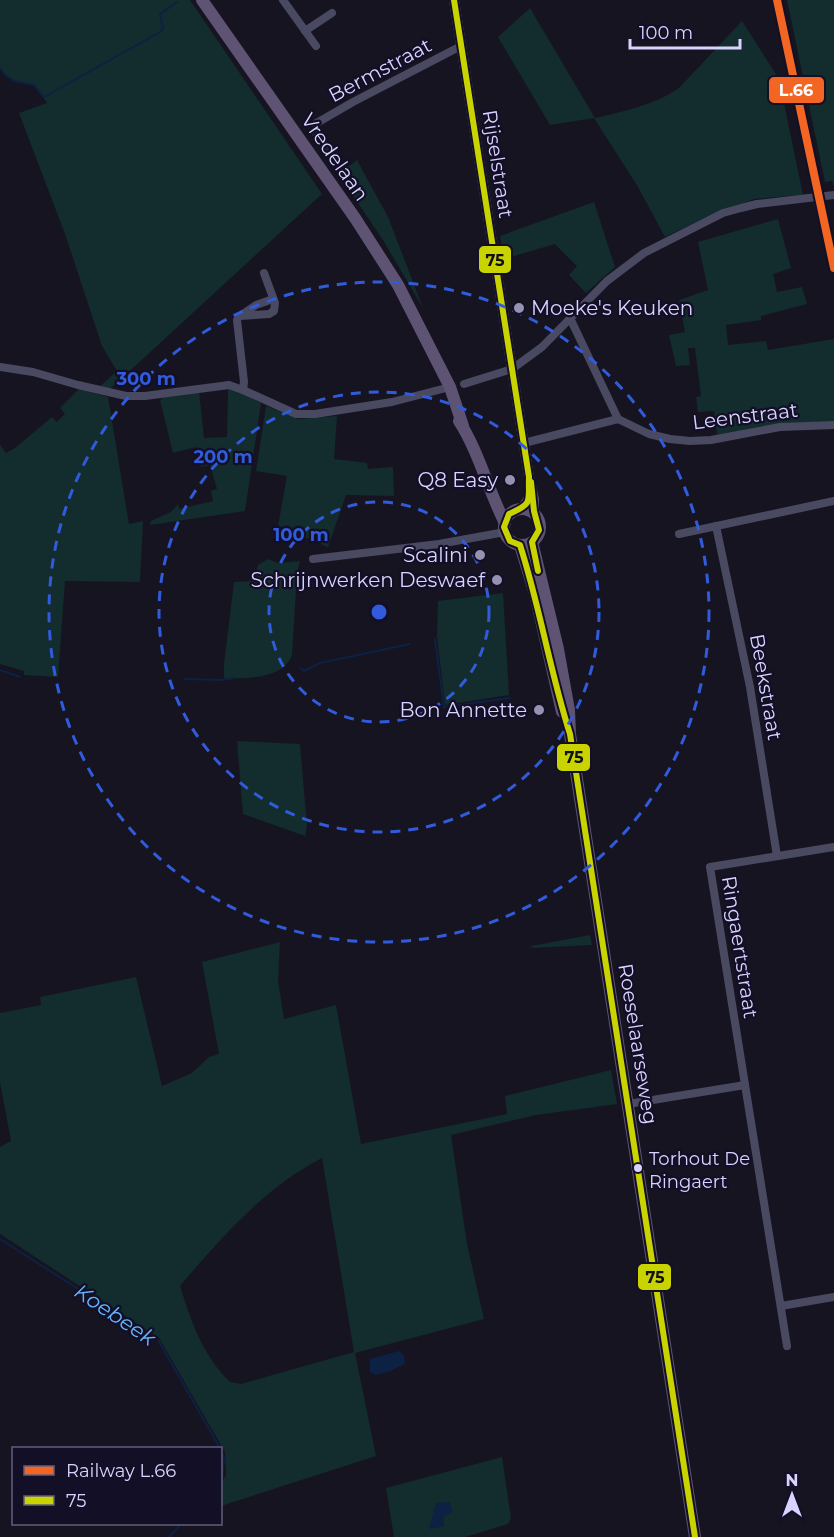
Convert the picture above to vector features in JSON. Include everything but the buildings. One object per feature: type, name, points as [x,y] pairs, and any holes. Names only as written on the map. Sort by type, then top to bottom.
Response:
[{"type":"main road","name":"Vredelaan","points":[[202,0],[361,228],[398,285],[426,342],[505,527]]},
{"type":"main road","name":"Vredelaan","points":[[492,493],[518,510]]},
{"type":"main road","points":[[518,510],[534,514],[538,519],[539,532],[526,543],[510,541],[505,527],[509,514],[518,510]]},
{"type":"main road","name":"Roeselaarseweg","points":[[526,543],[535,594],[562,711],[570,734],[695,1537]]},
{"type":"street","points":[[283,0],[316,46]]},
{"type":"street","name":"Rijselstraat","points":[[454,0],[534,499],[534,514]]},
{"type":"street","points":[[305,31],[332,13]]},
{"type":"street","name":"Bermstraat","points":[[315,124],[461,46]]},
{"type":"street","points":[[464,384],[512,369],[542,347],[623,267],[644,253],[723,213],[758,204],[834,195]]},
{"type":"street","points":[[243,390],[237,320],[239,316],[269,314],[274,311],[275,303],[264,273]]},
{"type":"street","points":[[524,443],[618,419],[570,318]]},
{"type":"street","points":[[0,367],[33,372],[126,396],[145,396],[229,385],[296,414],[315,414],[392,402],[446,388]]},
{"type":"street","name":"Leenstraat","points":[[618,419],[649,434],[690,441],[711,440],[780,427],[834,425]]},
{"type":"street","name":"Rijselstraat","points":[[518,510],[529,498],[529,477]]},
{"type":"street","points":[[679,534],[834,501]]},
{"type":"street","name":"Beekstraat","points":[[716,526],[750,687],[777,856]]},
{"type":"street","points":[[313,559],[439,544],[505,527]]},
{"type":"street","name":"Ringaertstraat","points":[[787,1346],[711,867],[834,846]]},
{"type":"street","points":[[628,1104],[745,1085]]},
{"type":"street","points":[[781,1306],[834,1297]]},
{"type":"green space","points":[[0,0],[190,0],[322,194],[109,390],[99,387],[117,371],[102,346],[65,234],[19,113],[47,103],[34,85],[11,78],[0,68]]},
{"type":"green space","points":[[787,0],[834,0],[834,187],[832,181],[825,182]]},
{"type":"green space","points":[[530,8],[595,118],[649,103],[679,88],[742,21],[779,79],[803,195],[754,199],[707,217],[665,237],[638,187],[594,118],[550,125],[498,37]]},
{"type":"green space","points":[[315,129],[344,170],[357,160],[388,217],[423,308],[383,240],[310,132]]},
{"type":"green space","points":[[594,202],[615,267],[586,293],[569,275],[577,266],[555,244],[504,259],[500,236]]},
{"type":"green space","points":[[778,219],[791,268],[773,274],[777,292],[802,287],[807,304],[761,316],[761,320],[726,325],[728,345],[766,341],[768,350],[834,339],[834,421],[775,424],[717,435],[714,411],[698,412],[696,397],[701,396],[695,348],[688,348],[690,365],[676,366],[669,335],[685,332],[679,300],[708,290],[698,242]]},
{"type":"green space","points":[[79,389],[108,397],[129,524],[143,521],[140,582],[65,581],[58,677],[24,675],[24,671],[0,664],[0,445],[6,453],[52,417],[57,422],[65,414],[60,408]]},
{"type":"green space","points":[[228,389],[238,391],[261,403],[245,511],[150,525],[151,521],[171,512],[178,504],[179,509],[213,501],[211,491],[217,489],[210,465],[201,467],[196,447],[173,453],[160,400],[163,397],[199,391],[204,438],[227,437]]},
{"type":"green space","points":[[266,406],[298,419],[337,416],[334,459],[367,463],[368,469],[393,467],[394,496],[346,495],[328,547],[278,526],[287,476],[256,471]]},
{"type":"green space","points":[[268,559],[278,563],[300,561],[297,573],[292,655],[288,663],[273,673],[263,676],[224,678],[234,582],[252,581],[258,565]]},
{"type":"green space","points":[[503,593],[509,695],[445,705],[437,636],[438,601]]},
{"type":"green space","points":[[237,741],[300,744],[307,826],[305,836],[243,814]]},
{"type":"green space","points":[[590,935],[592,945],[532,948],[531,946]]},
{"type":"green space","points":[[280,942],[278,980],[284,1019],[336,1005],[361,1144],[507,1114],[505,1096],[611,1070],[617,1104],[536,1115],[451,1135],[467,1244],[484,1319],[355,1353],[376,1456],[222,1506],[222,1481],[226,1475],[225,1452],[159,1338],[0,1234],[0,1147],[11,1141],[0,1082],[0,1013],[41,1005],[40,997],[136,977],[162,1086],[192,1073],[209,1057],[219,1054],[202,962]],"holes":[[[322,1158],[354,1352],[241,1384],[230,1382],[212,1361],[194,1325],[180,1286],[211,1250],[262,1199],[301,1170]]]},
{"type":"green space","points":[[502,1457],[511,1518],[508,1524],[465,1537],[394,1537],[386,1488]]},
{"type":"water","points":[[399,1351],[404,1356],[405,1364],[375,1375],[370,1372],[370,1359]]},
{"type":"water","points":[[450,1502],[452,1512],[443,1517],[444,1526],[429,1529],[436,1503]]},
{"type":"waterway","points":[[0,68],[14,81],[34,85],[44,97],[160,32],[163,29],[160,14],[177,2]]},
{"type":"waterway","points":[[435,639],[444,707],[510,698]]},
{"type":"waterway","points":[[300,668],[304,671],[320,663],[410,644]]},
{"type":"waterway","points":[[0,670],[20,677]]},
{"type":"waterway","points":[[185,679],[234,678]]},
{"type":"waterway","name":"Koebeek","points":[[0,1239],[158,1340],[219,1447]]},
{"type":"waterway","name":"Koebeek","points":[[222,1454],[224,1458],[222,1479]]},
{"type":"waterway","name":"Koebeek","points":[[169,1537],[180,1525]]},
{"type":"rail line","name":"L.66","points":[[777,0],[834,268]]},
{"type":"transit line","name":"75","points":[[454,0],[529,477],[528,501],[523,507],[509,514],[504,527],[510,541],[520,545],[570,734],[695,1537]]},
{"type":"transit line","name":"75","points":[[531,482],[534,511],[539,530],[532,542],[538,571]]},
{"type":"place","name":"Moeke's Keuken","points":[[519,308]]},
{"type":"place","name":"Q8 Easy","points":[[510,480]]},
{"type":"place","name":"Scalini","points":[[480,555]]},
{"type":"place","name":"Schrijnwerken Deswaef","points":[[497,580]]},
{"type":"place","name":"Bon Annette","points":[[539,710]]},
{"type":"place","name":"Torhout De Ringaert","points":[[638,1168]]}]
